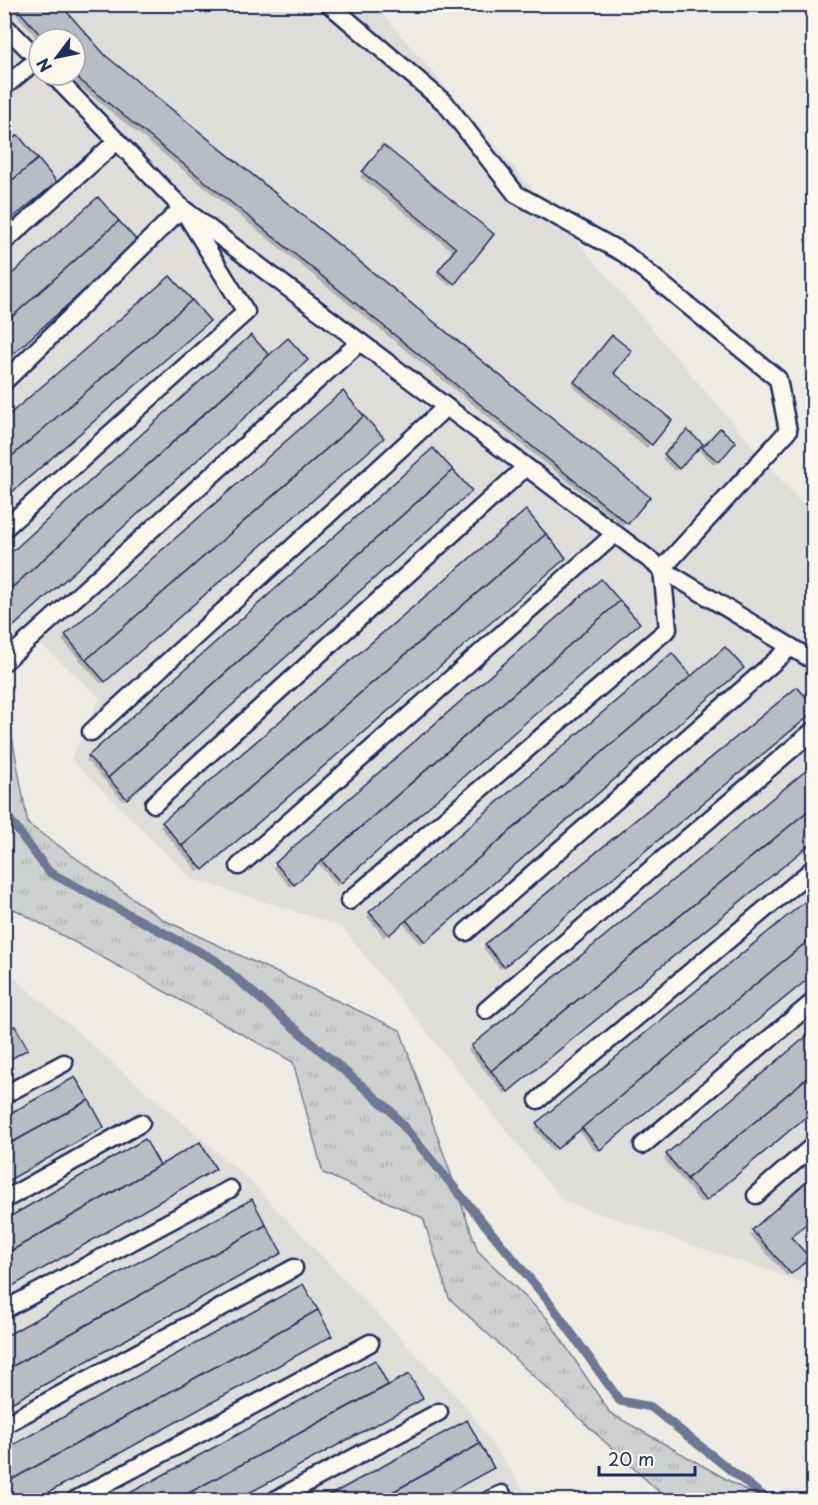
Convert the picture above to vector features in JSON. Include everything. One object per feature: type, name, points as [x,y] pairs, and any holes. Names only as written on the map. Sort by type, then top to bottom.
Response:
[{"type":"lane","points":[[329,4],[446,104],[516,194],[626,254],[778,379],[788,431],[662,569],[668,629],[349,901]]},
{"type":"lane","points":[[4,25],[27,49]]},
{"type":"lane","points":[[4,87],[27,69]]},
{"type":"lane","points":[[65,87],[182,208],[662,569],[813,661]]},
{"type":"lane","points":[[4,242],[117,141]]},
{"type":"lane","points":[[4,382],[182,208]]},
{"type":"lane","points":[[4,529],[246,312],[182,208]]},
{"type":"lane","points":[[4,662],[360,342]]},
{"type":"lane","points":[[91,732],[446,407]]},
{"type":"lane","points":[[154,804],[526,467]]},
{"type":"lane","points":[[239,866],[615,534]]},
{"type":"lane","points":[[466,932],[790,647]]},
{"type":"lane","points":[[486,1010],[813,730]]},
{"type":"lane","points":[[538,1100],[813,868]]},
{"type":"lane","points":[[643,1145],[813,1001]]},
{"type":"lane","points":[[4,1095],[64,1063]]},
{"type":"lane","points":[[4,1200],[141,1123]]},
{"type":"lane","points":[[756,1195],[813,1145]]},
{"type":"lane","points":[[4,1310],[230,1189]]},
{"type":"lane","points":[[4,1425],[294,1268]]},
{"type":"lane","points":[[75,1500],[370,1343]]},
{"type":"lane","points":[[275,1500],[439,1412]]},
{"type":"shaded area","points":[[5,5],[375,5],[813,517],[813,1286],[563,1201],[341,926],[192,879],[71,759],[100,698],[36,640],[5,655]]},
{"type":"shaded area","points":[[4,969],[246,1177],[464,1404],[531,1500],[5,1500]]},
{"type":"green space","points":[[5,699],[28,824],[162,919],[400,1030],[478,1251],[547,1318],[610,1413],[763,1500],[668,1500],[449,1298],[423,1218],[323,1173],[293,1062],[5,904]]},
{"type":"building","points":[[13,4],[60,4],[80,27],[33,27]]},
{"type":"building","points":[[87,35],[106,56],[650,497],[628,524],[87,86]]},
{"type":"building","points":[[18,135],[38,159],[4,187],[4,145]]},
{"type":"building","points":[[383,145],[494,234],[455,284],[438,271],[456,248],[362,172]]},
{"type":"building","points":[[38,159],[57,182],[4,225],[4,187]]},
{"type":"building","points":[[98,197],[119,221],[4,324],[4,281]]},
{"type":"building","points":[[119,221],[138,242],[4,362],[4,324]]},
{"type":"building","points":[[170,276],[192,300],[4,463],[4,419]]},
{"type":"building","points":[[192,300],[210,321],[4,499],[4,463]]},
{"type":"building","points":[[251,335],[269,355],[4,595],[4,559]]},
{"type":"building","points":[[612,335],[632,351],[614,373],[672,420],[652,445],[574,382]]},
{"type":"building","points":[[288,338],[308,360],[4,635],[4,595]]},
{"type":"building","points":[[343,391],[364,416],[86,660],[65,635]]},
{"type":"building","points":[[364,416],[384,438],[105,682],[86,660]]},
{"type":"building","points":[[720,428],[736,442],[719,462],[702,448]]},
{"type":"building","points":[[687,430],[703,444],[679,469],[664,454]]},
{"type":"building","points":[[433,448],[453,470],[108,778],[88,756]]},
{"type":"building","points":[[453,470],[472,491],[127,799],[108,778]]},
{"type":"building","points":[[526,510],[546,534],[182,846],[162,822]]},
{"type":"building","points":[[546,534],[566,558],[203,870],[182,846]]},
{"type":"building","points":[[601,579],[620,601],[294,885],[275,863]]},
{"type":"building","points":[[620,601],[640,623],[341,883],[322,861]]},
{"type":"building","points":[[725,647],[744,668],[425,942],[406,920]]},
{"type":"building","points":[[672,653],[691,676],[389,935],[369,912]]},
{"type":"building","points":[[797,687],[814,706],[814,712],[504,967],[485,944]]},
{"type":"building","points":[[814,764],[814,806],[491,1071],[471,1046]]},
{"type":"building","points":[[814,806],[814,841],[508,1092],[491,1071]]},
{"type":"building","points":[[814,894],[814,936],[557,1149],[536,1123]]},
{"type":"building","points":[[814,936],[814,974],[600,1150],[582,1128]]},
{"type":"building","points":[[15,1026],[28,1049],[4,1063],[4,1031]]},
{"type":"building","points":[[814,1030],[814,1072],[687,1179],[666,1154]]},
{"type":"building","points":[[814,1072],[814,1110],[706,1201],[687,1179]]},
{"type":"building","points":[[75,1077],[89,1100],[4,1147],[4,1117]]},
{"type":"building","points":[[89,1100],[104,1127],[4,1183],[4,1147]]},
{"type":"building","points":[[145,1139],[160,1165],[4,1255],[4,1220]]},
{"type":"building","points":[[200,1142],[216,1169],[4,1291],[4,1255]]},
{"type":"building","points":[[814,1175],[814,1217],[791,1237],[810,1258],[791,1274],[752,1230]]},
{"type":"building","points":[[252,1199],[266,1225],[4,1371],[4,1337]]},
{"type":"building","points":[[266,1225],[282,1253],[4,1407],[4,1371]]},
{"type":"building","points":[[303,1284],[318,1310],[4,1484],[4,1450]]},
{"type":"building","points":[[318,1310],[332,1336],[35,1500],[4,1500],[4,1484]]},
{"type":"building","points":[[375,1360],[388,1385],[176,1500],[117,1500]]},
{"type":"building","points":[[409,1374],[423,1399],[236,1500],[176,1500]]},
{"type":"building","points":[[467,1420],[480,1444],[378,1500],[321,1500]]},
{"type":"building","points":[[480,1444],[494,1468],[435,1500],[378,1500]]},
{"type":"waterway","points":[[4,812],[49,872],[215,960],[390,1110],[550,1303],[620,1401],[651,1407],[768,1500]]}]
